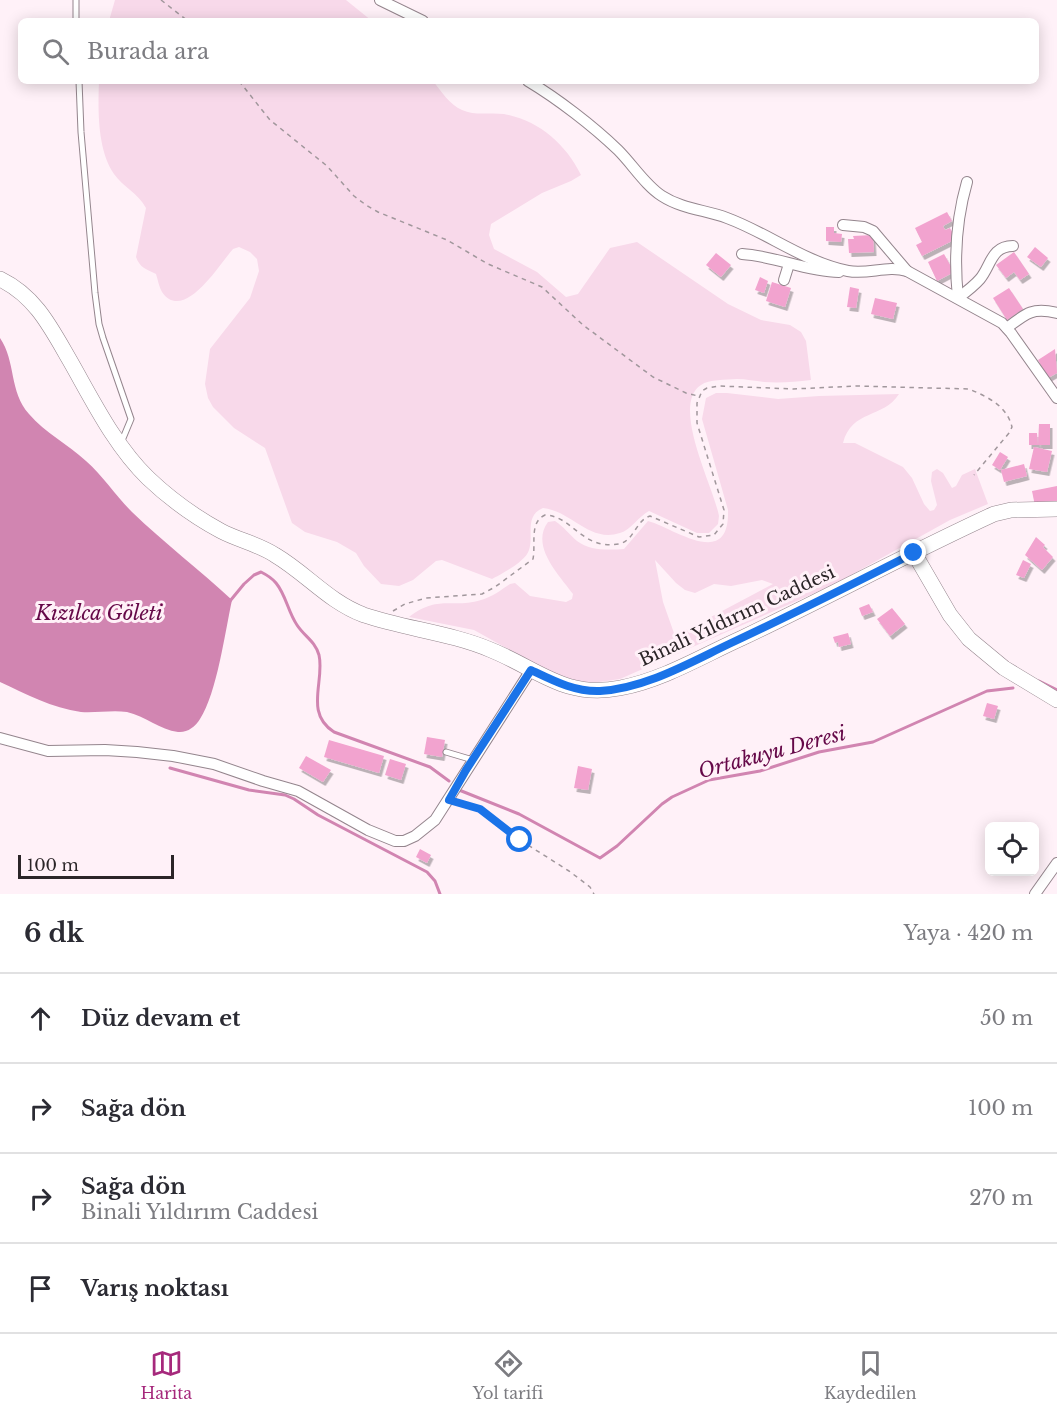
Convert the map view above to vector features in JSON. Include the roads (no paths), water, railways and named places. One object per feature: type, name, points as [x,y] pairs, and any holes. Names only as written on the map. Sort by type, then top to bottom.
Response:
[{"type":"street","points":[[380,0],[417,18]]},
{"type":"street","points":[[532,84],[618,150],[662,196],[680,205],[727,218],[790,249],[851,272]]},
{"type":"street","points":[[958,298],[956,252],[961,202],[967,182]]},
{"type":"street","points":[[843,225],[873,231],[907,271]]},
{"type":"street","points":[[958,298],[980,279],[995,253],[1006,246],[1012,246]]},
{"type":"street","points":[[742,254],[820,271],[851,272],[894,268],[907,271],[995,318],[1007,328],[1057,398]]},
{"type":"street","points":[[784,280],[789,264]]},
{"type":"street","name":"Binali Yıldırım Caddesi","points":[[0,279],[26,295],[38,308],[120,444],[147,477],[201,519],[223,532],[275,555],[345,607],[378,619],[472,642],[494,650],[531,670],[573,688],[589,691],[621,688],[643,682],[674,670],[808,607],[994,514],[1011,510],[1057,509]]},
{"type":"street","points":[[1007,328],[1034,310],[1057,313]]},
{"type":"street","points":[[914,553],[950,615],[969,639],[1004,669],[1057,700]]},
{"type":"street","points":[[0,738],[48,751],[137,752],[214,764],[298,791],[368,830],[395,841],[404,841],[426,829],[449,800],[531,670]]},
{"type":"street","points":[[1035,894],[1057,863]]},
{"type":"lane","points":[[76,0],[76,18]]},
{"type":"lane","points":[[79,84],[81,132],[99,324],[131,419],[120,444]]},
{"type":"lane","points":[[446,752],[473,760]]},
{"type":"water","name":"Kızılca Göleti","points":[[0,338],[8,356],[18,396],[29,414],[86,461],[132,512],[232,600],[220,662],[211,694],[200,719],[188,730],[171,731],[127,712],[70,710],[39,700],[0,682]]},
{"type":"waterway","name":"Ortakuyu Deresi","points":[[230,601],[254,575],[261,572],[271,578],[282,593],[297,625],[315,646],[319,655],[318,706],[325,724],[334,732],[430,767],[449,781]]},
{"type":"waterway","name":"Ortakuyu Deresi","points":[[1039,681],[1057,690]]},
{"type":"waterway","name":"Ortakuyu Deresi","points":[[459,790],[519,814],[600,858],[617,846],[662,804],[709,780],[760,771],[819,752],[873,742],[987,691],[1013,688]]},
{"type":"waterway","points":[[170,768],[249,790],[285,795],[294,799],[318,815],[427,872],[435,881],[440,894]]}]
